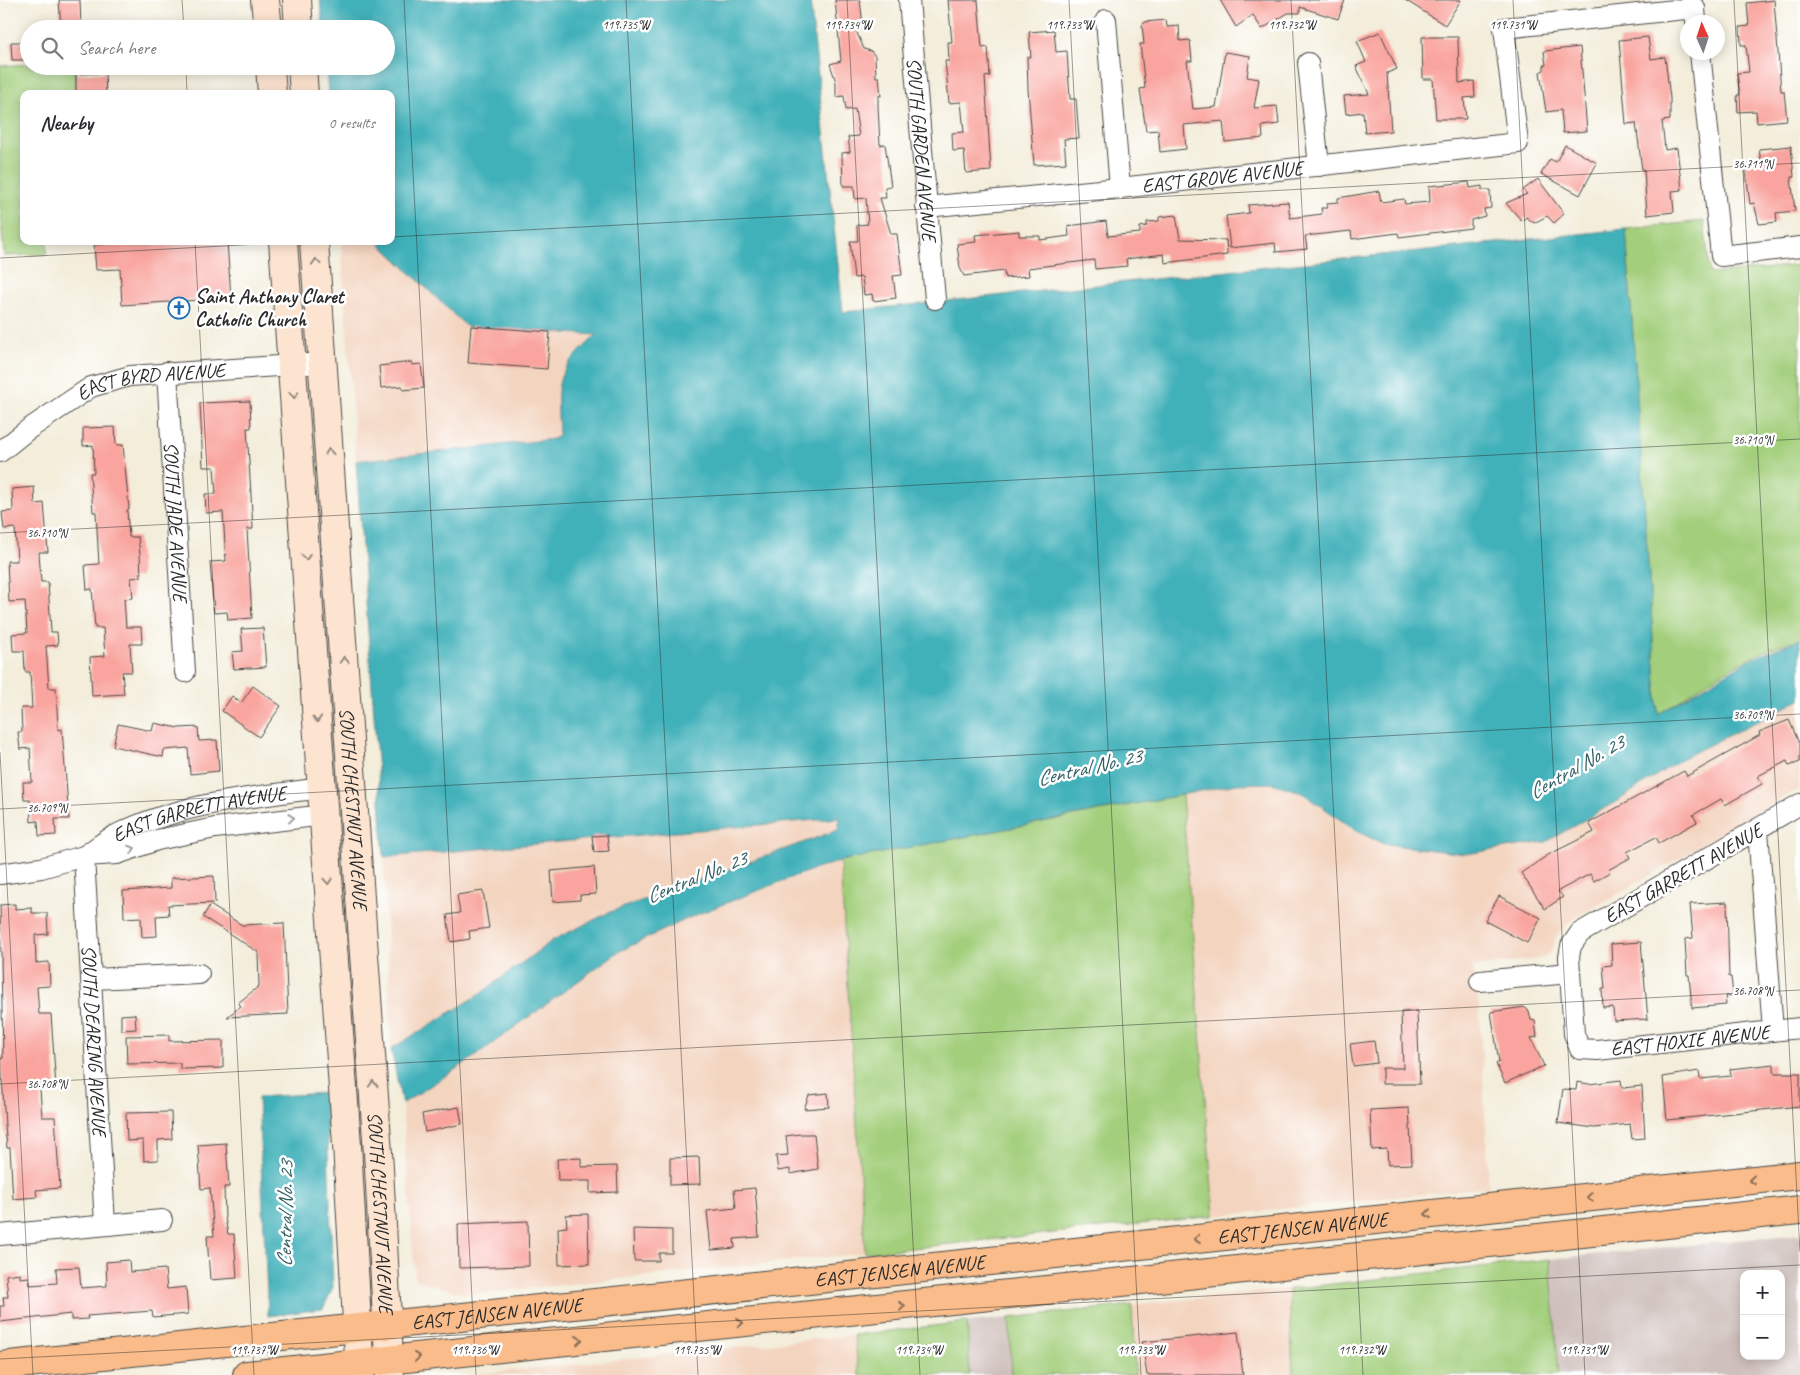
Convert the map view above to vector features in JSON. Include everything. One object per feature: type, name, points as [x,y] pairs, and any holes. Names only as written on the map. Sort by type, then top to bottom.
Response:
[{"type":"main road","points":[[265,0],[267,20]]},
{"type":"main road","points":[[297,0],[298,20]]},
{"type":"main road","points":[[271,75],[272,90]]},
{"type":"main road","points":[[303,75],[304,90]]},
{"type":"main road","name":"SOUTH CHESTNUT AVENUE","points":[[283,245],[324,815],[359,1369]]},
{"type":"main road","name":"SOUTH CHESTNUT AVENUE","points":[[314,245],[379,1168],[390,1368]]},
{"type":"main road","name":"EAST JENSEN AVENUE","points":[[0,1366],[1800,1175]]},
{"type":"main road","name":"EAST JENSEN AVENUE","points":[[247,1375],[390,1368],[1800,1210]]},
{"type":"street","name":"SOUTH GARDEN AVENUE","points":[[909,0],[935,299]]},
{"type":"street","name":"EAST GROVE AVENUE","points":[[926,207],[1120,188],[1518,143],[1504,28],[1680,16]]},
{"type":"street","points":[[1106,20],[1120,188]]},
{"type":"street","points":[[1701,60],[1721,256],[1800,247]]},
{"type":"street","points":[[1308,63],[1319,166]]},
{"type":"street","name":"EAST BYRD AVENUE","points":[[0,452],[26,431],[91,387],[130,376],[167,372],[323,363]]},
{"type":"street","name":"SOUTH JADE AVENUE","points":[[167,372],[185,672]]},
{"type":"street","name":"EAST GARRETT AVENUE","points":[[84,856],[115,835],[174,813],[223,801],[322,788]]},
{"type":"street","name":"EAST GARRETT AVENUE","points":[[1570,973],[1571,946],[1580,933],[1800,804]]},
{"type":"street","name":"EAST GARRETT AVENUE","points":[[0,874],[41,868],[84,856],[117,854],[157,840],[215,828],[324,815]]},
{"type":"street","points":[[1758,830],[1773,1032]]},
{"type":"street","name":"SOUTH DEARING AVENUE","points":[[84,856],[93,979],[105,1224]]},
{"type":"street","points":[[1480,981],[1570,973]]},
{"type":"street","name":"EAST HOXIE AVENUE","points":[[1570,973],[1574,1034],[1580,1048],[1597,1050],[1800,1028]]},
{"type":"street","points":[[93,979],[199,974]]},
{"type":"street","points":[[0,1235],[162,1220]]},
{"type":"shaded area","points":[[341,245],[381,245],[467,327],[598,334],[571,358],[557,398],[559,434],[554,439],[356,461]]},
{"type":"shaded area","points":[[1800,700],[1800,788],[1571,921],[1556,937],[1552,950],[1544,958],[1473,967],[1479,1003],[1489,1187],[1214,1216],[1182,795],[1237,784],[1272,783],[1301,792],[1358,832],[1384,844],[1465,854],[1546,842],[1619,800],[1683,758]]},
{"type":"shaded area","points":[[840,817],[839,830],[610,912],[553,940],[477,996],[391,1049],[384,857]]},
{"type":"shaded area","points":[[840,861],[865,1253],[467,1295],[415,1279],[402,1104],[470,1060],[618,952],[691,917]]},
{"type":"shaded area","points":[[1800,1234],[1800,1375],[1559,1375],[1550,1259]]},
{"type":"shaded area","points":[[1289,1289],[1293,1375],[1135,1375],[1132,1305]]},
{"type":"shaded area","points":[[1009,1318],[1012,1375],[970,1375],[967,1322]]},
{"type":"shaded area","points":[[854,1335],[859,1375],[471,1375]]},
{"type":"green space","points":[[20,65],[20,75],[75,75],[76,90],[20,90],[20,245],[47,245],[47,254],[4,256],[0,204],[0,66]]},
{"type":"green space","points":[[1704,221],[1710,274],[1800,265],[1800,639],[1762,652],[1744,661],[1658,715],[1626,229]]},
{"type":"green space","points":[[1182,795],[1214,1216],[865,1253],[840,861]]},
{"type":"green space","points":[[1550,1259],[1559,1375],[1293,1375],[1289,1289]]},
{"type":"green space","points":[[1132,1305],[1135,1375],[1012,1375],[1009,1318]]},
{"type":"green space","points":[[967,1322],[970,1375],[859,1375],[854,1335]]},
{"type":"water","name":"Central No. 23","points":[[320,0],[810,0],[843,312],[1626,229],[1658,714],[1749,660],[1800,639],[1800,700],[1683,758],[1619,800],[1546,842],[1465,854],[1384,844],[1358,832],[1301,792],[1272,783],[1237,784],[840,861],[798,875],[691,917],[618,952],[470,1060],[402,1104],[391,1049],[477,996],[553,940],[610,912],[838,830],[840,818],[384,857],[356,461],[554,439],[559,434],[558,388],[565,368],[597,335],[467,327],[381,245],[395,245],[395,90],[328,90],[327,75],[395,75],[395,20],[322,20]]},
{"type":"water","name":"Central No. 23","points":[[326,1093],[333,1287],[323,1309],[268,1316],[258,1097]]},
{"type":"building","points":[[59,0],[80,0],[81,20],[60,20]]},
{"type":"building","points":[[835,0],[860,0],[863,25],[854,26],[864,49],[871,51],[875,56],[876,77],[879,77],[881,96],[878,96],[880,145],[885,144],[891,186],[885,187],[886,198],[880,198],[891,234],[897,234],[902,275],[893,276],[896,298],[873,301],[872,294],[864,295],[862,277],[854,278],[850,241],[858,241],[857,225],[868,224],[866,198],[855,199],[854,186],[843,186],[842,153],[850,152],[848,137],[859,136],[855,109],[846,110],[844,96],[836,97],[836,82],[830,64],[841,61]]},
{"type":"building","points":[[948,0],[978,0],[982,48],[988,47],[990,76],[985,77],[991,171],[966,173],[964,150],[953,151],[952,133],[964,132],[961,102],[949,103],[945,61],[949,61],[948,42],[952,42]]},
{"type":"building","points":[[1220,0],[1345,0],[1338,19],[1300,7],[1300,13],[1288,13],[1262,29],[1253,15],[1236,27]]},
{"type":"building","points":[[1405,0],[1461,0],[1445,25]]},
{"type":"building","points":[[1774,0],[1781,91],[1784,91],[1787,120],[1757,123],[1756,111],[1738,112],[1737,95],[1740,95],[1737,73],[1749,72],[1746,45],[1741,45],[1740,27],[1749,26],[1747,3]]},
{"type":"building","points":[[1166,20],[1167,27],[1179,26],[1180,41],[1190,40],[1192,61],[1187,61],[1193,109],[1216,107],[1225,52],[1250,56],[1247,77],[1259,79],[1254,108],[1277,106],[1279,124],[1262,126],[1263,138],[1225,142],[1223,121],[1184,125],[1186,149],[1160,152],[1158,130],[1146,131],[1140,89],[1145,88],[1140,44],[1144,44],[1142,25],[1145,22]]},
{"type":"building","points":[[1054,30],[1056,52],[1067,51],[1070,99],[1076,99],[1079,138],[1064,139],[1066,163],[1034,165],[1028,89],[1027,57],[1031,57],[1029,32]]},
{"type":"building","points":[[1380,32],[1397,69],[1387,73],[1391,131],[1365,133],[1363,112],[1346,114],[1344,96],[1369,94],[1356,66],[1366,62],[1357,41]]},
{"type":"building","points":[[1422,37],[1458,37],[1459,83],[1474,81],[1475,97],[1464,98],[1466,119],[1436,119],[1433,79],[1423,79]]},
{"type":"building","points":[[1648,37],[1651,59],[1665,57],[1670,98],[1670,120],[1662,121],[1665,150],[1677,148],[1682,190],[1672,191],[1674,212],[1647,215],[1644,170],[1642,170],[1636,123],[1626,124],[1619,40]]},
{"type":"building","points":[[11,42],[20,42],[20,60],[12,60]]},
{"type":"building","points":[[1580,47],[1587,131],[1563,133],[1561,110],[1546,112],[1540,72],[1544,70],[1544,65],[1546,65],[1544,51]]},
{"type":"building","points":[[76,75],[105,75],[106,90],[76,90]]},
{"type":"building","points":[[1565,145],[1597,163],[1580,195],[1541,174],[1550,159],[1556,162]]},
{"type":"building","points":[[1791,146],[1794,177],[1791,177],[1795,211],[1776,213],[1777,222],[1759,224],[1754,203],[1750,204],[1745,164],[1761,162],[1759,149]]},
{"type":"building","points":[[1538,179],[1564,214],[1554,223],[1547,216],[1534,223],[1526,217],[1522,221],[1506,203],[1527,194],[1523,190]]},
{"type":"building","points":[[1469,182],[1470,188],[1482,186],[1482,190],[1490,190],[1491,208],[1484,209],[1485,216],[1471,220],[1471,228],[1399,237],[1398,233],[1352,239],[1351,231],[1305,236],[1307,249],[1276,252],[1275,243],[1230,248],[1226,216],[1249,213],[1248,205],[1288,202],[1290,218],[1322,214],[1321,208],[1328,208],[1327,203],[1338,202],[1338,198],[1379,191],[1381,202],[1404,199],[1405,204],[1430,202],[1429,186]]},
{"type":"building","points":[[1176,215],[1180,239],[1226,240],[1227,255],[1165,263],[1164,254],[1126,259],[1127,266],[1095,269],[1094,260],[1028,268],[1029,276],[1005,278],[1004,271],[964,276],[960,268],[957,244],[976,242],[975,235],[1019,231],[1019,236],[1040,236],[1040,240],[1069,236],[1068,226],[1106,221],[1108,236],[1140,233],[1140,227],[1147,226],[1147,222],[1159,221],[1159,217]]},
{"type":"building","points":[[94,245],[227,245],[231,298],[122,305],[120,269],[96,270]]},
{"type":"building","points":[[471,326],[550,332],[547,369],[468,363]]},
{"type":"building","points":[[412,362],[412,365],[421,364],[424,388],[403,390],[402,386],[381,388],[379,366]]},
{"type":"building","points":[[250,401],[251,428],[247,428],[253,529],[247,529],[252,618],[228,620],[227,612],[214,613],[210,562],[226,561],[223,512],[206,513],[205,494],[216,494],[214,467],[203,467],[200,403]]},
{"type":"building","points":[[115,427],[116,445],[123,445],[129,509],[127,510],[129,537],[138,537],[140,554],[141,577],[131,578],[133,598],[124,599],[126,627],[141,627],[142,644],[130,644],[132,672],[122,672],[124,694],[92,696],[90,657],[105,656],[103,628],[95,628],[92,589],[87,590],[85,565],[99,564],[96,512],[93,512],[90,473],[94,473],[93,445],[83,446],[83,428]]},
{"type":"building","points":[[34,487],[35,504],[44,503],[48,552],[39,552],[41,582],[48,582],[51,632],[57,632],[58,645],[46,646],[49,688],[56,688],[58,730],[62,729],[69,819],[55,819],[56,835],[39,836],[38,821],[31,822],[30,800],[24,800],[23,782],[32,782],[30,748],[20,749],[18,732],[22,732],[21,708],[32,708],[30,672],[25,672],[24,651],[13,651],[12,634],[27,633],[25,601],[9,602],[7,561],[17,561],[15,528],[4,529],[2,512],[13,511],[12,489]]},
{"type":"building","points":[[263,628],[266,667],[234,669],[232,652],[243,651],[241,629]]},
{"type":"building","points":[[253,686],[281,706],[259,737],[222,711],[232,696],[241,703]]},
{"type":"building","points":[[1789,720],[1800,745],[1800,762],[1789,766],[1787,761],[1758,776],[1762,784],[1725,805],[1721,799],[1693,815],[1697,822],[1659,843],[1656,837],[1627,852],[1630,858],[1608,870],[1610,872],[1594,881],[1590,874],[1558,891],[1563,897],[1545,909],[1521,873],[1548,855],[1594,832],[1589,823],[1684,771],[1687,776],[1760,735],[1759,732]]},
{"type":"building","points":[[154,723],[179,728],[198,727],[199,741],[217,740],[219,771],[190,774],[188,748],[164,750],[163,757],[113,746],[118,724],[152,731]]},
{"type":"building","points":[[607,835],[609,851],[594,852],[592,836]]},
{"type":"building","points":[[594,867],[596,894],[580,895],[580,900],[553,902],[551,871]]},
{"type":"building","points":[[214,876],[215,903],[168,905],[169,915],[156,916],[157,936],[142,937],[141,917],[124,918],[123,891],[171,888],[171,878]]},
{"type":"building","points":[[483,891],[489,928],[469,931],[470,939],[451,942],[447,915],[460,913],[457,895]]},
{"type":"building","points":[[1499,896],[1541,918],[1527,943],[1485,921]]},
{"type":"building","points":[[1727,902],[1729,977],[1731,977],[1733,995],[1725,996],[1726,1005],[1692,1008],[1689,975],[1687,975],[1685,939],[1693,938],[1690,904]]},
{"type":"building","points":[[15,904],[15,909],[32,908],[32,913],[47,913],[48,934],[35,935],[36,963],[49,962],[50,986],[37,987],[39,1014],[51,1014],[56,1088],[40,1089],[42,1117],[55,1117],[60,1188],[36,1190],[37,1197],[13,1199],[10,1148],[7,1148],[5,1126],[1,1058],[3,1058],[0,905]]},
{"type":"building","points":[[210,905],[242,925],[284,923],[288,1014],[227,1017],[241,1006],[238,1003],[259,986],[258,952],[203,917]]},
{"type":"building","points":[[1641,942],[1648,1019],[1614,1021],[1613,1007],[1603,1008],[1602,989],[1605,989],[1603,966],[1612,965],[1611,944]]},
{"type":"building","points":[[1524,1007],[1529,1011],[1531,1020],[1535,1021],[1537,1037],[1531,1038],[1544,1066],[1505,1083],[1496,1064],[1499,1062],[1491,1012]]},
{"type":"building","points":[[1417,1011],[1420,1084],[1382,1084],[1382,1068],[1403,1068],[1401,1012]]},
{"type":"building","points":[[135,1014],[136,1029],[121,1030],[121,1015]]},
{"type":"building","points":[[169,1035],[169,1041],[223,1040],[223,1068],[180,1069],[180,1063],[127,1064],[126,1036]]},
{"type":"building","points":[[1374,1041],[1377,1063],[1353,1066],[1350,1044]]},
{"type":"building","points":[[1774,1064],[1774,1073],[1800,1073],[1800,1106],[1667,1120],[1663,1077],[1699,1071],[1700,1079],[1731,1076],[1730,1069]]},
{"type":"building","points":[[1621,1080],[1622,1088],[1642,1086],[1645,1138],[1632,1139],[1630,1124],[1594,1128],[1558,1123],[1563,1089],[1576,1090],[1577,1082],[1589,1084]]},
{"type":"building","points":[[828,1093],[829,1107],[804,1109],[809,1095]]},
{"type":"building","points":[[459,1107],[462,1124],[425,1132],[422,1114]]},
{"type":"building","points":[[1409,1108],[1412,1164],[1388,1165],[1387,1149],[1372,1150],[1370,1110]]},
{"type":"building","points":[[171,1112],[172,1139],[158,1140],[158,1160],[144,1161],[143,1140],[127,1141],[126,1113]]},
{"type":"building","points":[[814,1134],[818,1169],[790,1174],[790,1169],[778,1171],[776,1156],[788,1155],[786,1136]]},
{"type":"building","points":[[226,1143],[229,1187],[224,1187],[225,1218],[228,1234],[234,1234],[237,1278],[210,1280],[207,1236],[214,1236],[210,1188],[201,1189],[198,1145]]},
{"type":"building","points":[[699,1157],[700,1184],[670,1185],[670,1158]]},
{"type":"building","points":[[581,1158],[581,1167],[617,1166],[618,1192],[590,1193],[590,1181],[558,1181],[557,1159]]},
{"type":"building","points":[[755,1188],[759,1237],[734,1239],[735,1248],[711,1250],[707,1211],[736,1208],[734,1190]]},
{"type":"building","points":[[588,1214],[589,1264],[559,1265],[558,1228],[567,1227],[566,1215]]},
{"type":"building","points":[[528,1221],[529,1266],[459,1268],[458,1224]]},
{"type":"building","points":[[633,1229],[672,1230],[672,1253],[659,1253],[659,1261],[634,1261]]},
{"type":"building","points":[[129,1260],[130,1272],[165,1269],[167,1289],[186,1287],[188,1314],[153,1317],[152,1311],[87,1316],[88,1319],[71,1320],[71,1314],[0,1322],[0,1306],[4,1306],[3,1297],[8,1297],[6,1275],[20,1273],[20,1278],[29,1277],[30,1285],[57,1283],[56,1268],[79,1267],[81,1288],[107,1286],[106,1262]]},
{"type":"building","points":[[1238,1332],[1243,1375],[1147,1375],[1142,1342]]},
{"type":"place","name":"Saint Anthony Claret Catholic Church","points":[[179,308]]}]
